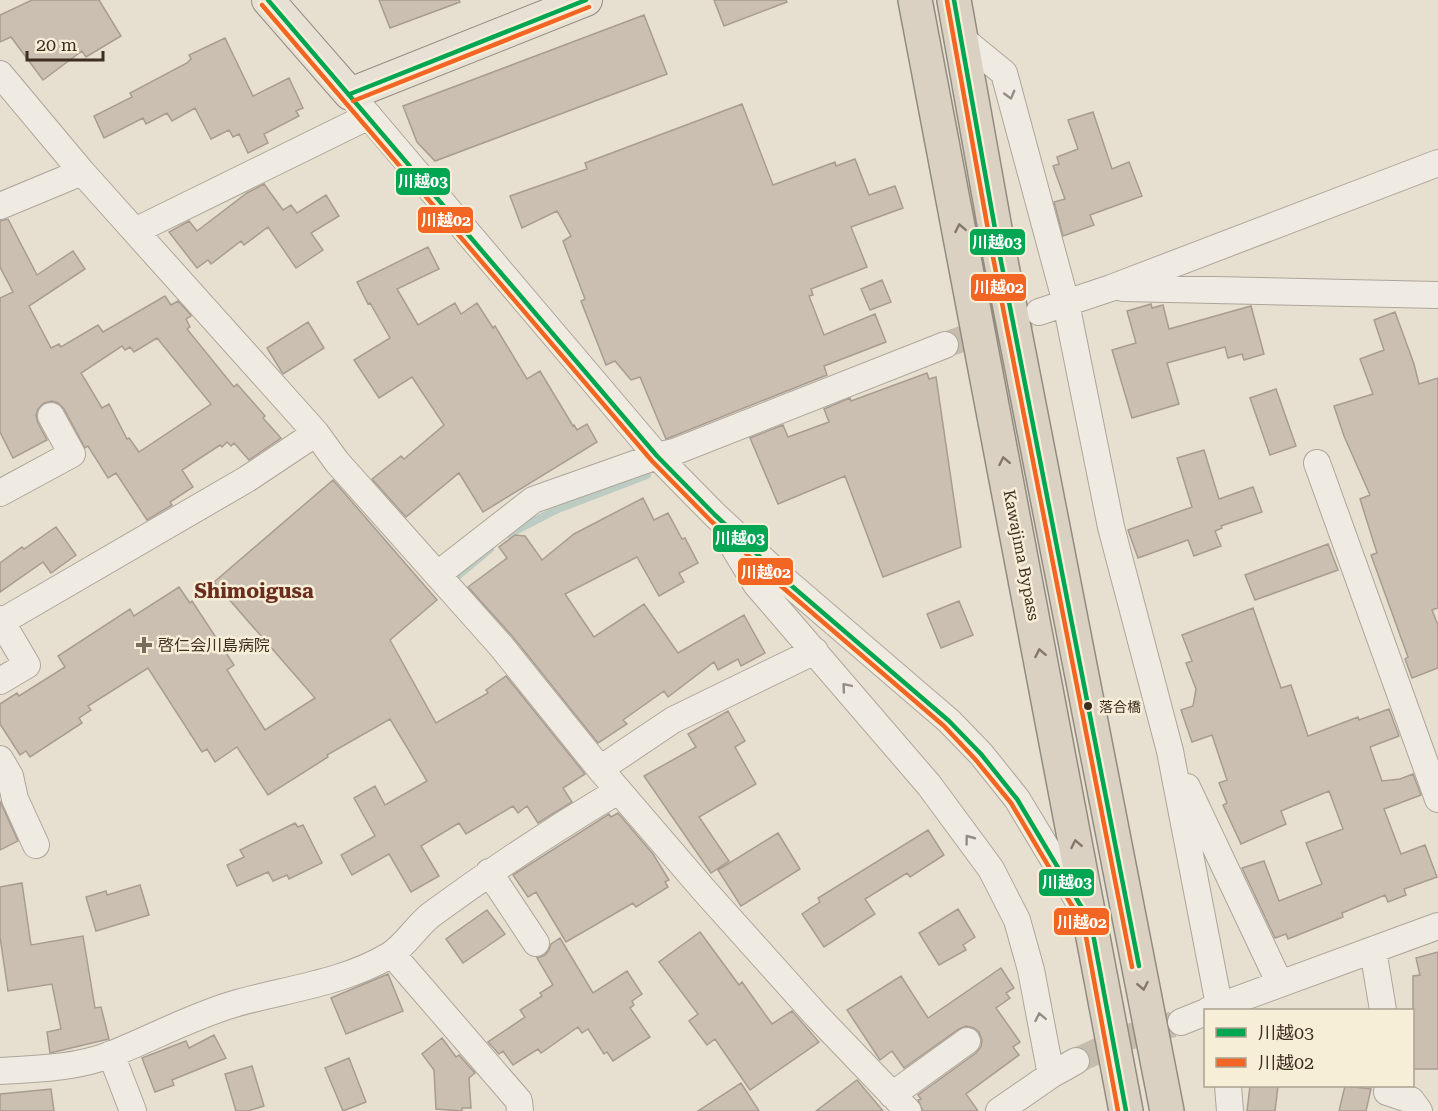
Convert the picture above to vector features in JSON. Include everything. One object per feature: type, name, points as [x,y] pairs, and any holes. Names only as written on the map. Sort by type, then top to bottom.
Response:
[{"type":"highway","name":"Kawajima Bypass","points":[[915,0],[1126,1111]]},
{"type":"highway","points":[[954,0],[1001,262],[1167,1111]]},
{"type":"main road","points":[[268,0],[360,105],[586,0]]},
{"type":"street","points":[[960,37],[1004,73],[1066,303],[1111,527],[1170,751],[1214,1009]]},
{"type":"street","points":[[0,74],[82,172],[316,433],[337,462],[501,646],[618,790],[816,1016],[903,1107],[967,1041]]},
{"type":"street","points":[[135,231],[360,105],[657,456],[714,515],[786,581],[949,721],[981,754],[1017,800],[1091,922]]},
{"type":"street","points":[[1039,312],[1111,288],[1438,163]]},
{"type":"street","points":[[0,206],[82,172]]},
{"type":"street","points":[[1111,288],[1438,295]]},
{"type":"street","points":[[438,574],[533,500],[674,452],[945,345]]},
{"type":"street","points":[[0,494],[72,454],[51,416]]},
{"type":"street","points":[[0,681],[27,665],[1,620],[248,479],[316,433]]},
{"type":"street","points":[[1317,463],[1438,799]]},
{"type":"street","points":[[714,515],[756,584],[929,785],[991,869],[1017,920],[1031,970],[1051,1075]]},
{"type":"street","points":[[600,769],[673,720],[814,651]]},
{"type":"street","points":[[1170,751],[1280,984]]},
{"type":"street","points":[[0,759],[10,776],[15,799],[36,845]]},
{"type":"street","points":[[0,1071],[36,1069],[82,1062],[111,1054],[232,1005],[362,969],[392,954],[426,919],[489,872],[618,790]]},
{"type":"street","points":[[489,872],[536,943]]},
{"type":"street","points":[[1217,1009],[1438,926]]},
{"type":"street","points":[[1373,950],[1383,1009]]},
{"type":"street","points":[[392,954],[519,1101],[520,1111]]},
{"type":"street","points":[[1181,1022],[1204,1014]]},
{"type":"street","points":[[111,1054],[133,1111]]},
{"type":"street","points":[[999,1111],[1051,1075],[1076,1061]]},
{"type":"street","points":[[1228,1087],[1230,1111]]},
{"type":"street","points":[[1386,1096],[1411,1100],[1419,1111]]},
{"type":"building","points":[[32,0],[99,0],[121,36],[86,57],[82,51],[43,80],[11,37],[0,42],[0,15]]},
{"type":"building","points":[[379,0],[459,0],[460,2],[390,28]]},
{"type":"building","points":[[714,0],[786,0],[787,2],[724,26]]},
{"type":"building","points":[[644,15],[667,74],[435,161],[417,142],[403,106]]},
{"type":"building","points":[[225,38],[253,96],[289,78],[303,108],[296,111],[299,116],[264,134],[268,143],[248,153],[239,134],[233,137],[229,130],[211,139],[195,108],[172,121],[167,113],[146,124],[143,118],[104,138],[94,116],[132,97],[130,93],[187,63],[191,59],[189,55]]},
{"type":"building","points":[[742,104],[773,185],[835,162],[836,166],[855,159],[869,195],[895,186],[903,208],[851,227],[867,267],[811,289],[813,295],[809,296],[824,335],[875,314],[886,342],[824,366],[827,375],[666,439],[640,377],[631,380],[615,361],[606,365],[581,301],[585,299],[563,241],[571,236],[557,211],[522,228],[510,196],[587,169],[585,163]]},
{"type":"building","points":[[1093,112],[1112,169],[1129,162],[1142,196],[1090,215],[1094,225],[1063,236],[1054,202],[1065,199],[1053,166],[1059,164],[1057,157],[1078,149],[1068,120]]},
{"type":"building","points":[[264,184],[283,210],[291,205],[297,213],[326,195],[339,216],[311,233],[323,250],[296,268],[268,227],[244,245],[241,241],[211,264],[208,260],[197,268],[169,232],[189,221],[197,231],[247,193]]},
{"type":"building","points":[[8,219],[37,275],[73,251],[85,269],[29,306],[51,348],[59,344],[61,347],[98,325],[103,332],[165,296],[171,305],[178,301],[191,316],[186,319],[190,327],[187,329],[234,387],[237,384],[281,438],[249,460],[234,443],[231,446],[227,442],[222,447],[220,445],[182,470],[193,487],[170,502],[172,505],[147,520],[116,473],[108,478],[88,446],[85,448],[64,409],[58,403],[52,401],[44,403],[36,415],[47,440],[13,458],[0,432],[0,298],[13,292],[0,267],[0,221]],"holes":[[[157,338],[211,404],[139,452],[129,438],[127,439],[109,404],[102,408],[81,373],[122,346],[125,350],[130,347],[134,352]]]},
{"type":"building","points":[[428,247],[439,269],[397,289],[418,325],[455,303],[461,314],[477,303],[493,328],[495,326],[527,379],[540,371],[573,426],[577,430],[587,424],[597,442],[483,512],[459,473],[406,517],[372,479],[401,456],[404,459],[444,425],[412,377],[379,398],[354,360],[390,338],[357,282]]},
{"type":"building","points":[[882,280],[891,302],[870,310],[861,289]]},
{"type":"building","points":[[1151,304],[1152,308],[1163,305],[1169,329],[1251,306],[1264,354],[1244,360],[1242,354],[1228,358],[1225,347],[1167,363],[1179,404],[1132,418],[1112,350],[1136,343],[1127,311]]},
{"type":"building","points":[[1395,312],[1419,384],[1438,378],[1438,608],[1432,610],[1438,625],[1438,668],[1412,678],[1405,659],[1408,657],[1371,555],[1377,553],[1360,499],[1370,495],[1344,436],[1334,406],[1373,394],[1360,359],[1384,350],[1374,320]]},
{"type":"building","points":[[308,322],[324,348],[283,374],[267,348]]},
{"type":"building","points":[[927,373],[929,379],[936,377],[961,547],[883,577],[845,476],[778,504],[750,438],[783,425],[788,437],[829,422],[824,409],[850,398],[851,401]]},
{"type":"building","points":[[1276,389],[1296,446],[1270,455],[1250,398]]},
{"type":"building","points":[[1204,450],[1219,499],[1253,487],[1262,512],[1221,526],[1222,528],[1215,531],[1221,546],[1194,556],[1188,540],[1138,558],[1128,530],[1192,507],[1177,458]]},
{"type":"building","points":[[333,480],[437,600],[390,640],[436,723],[488,693],[486,690],[506,676],[585,774],[563,788],[572,802],[538,823],[527,806],[518,813],[513,806],[466,834],[459,823],[421,846],[439,876],[411,892],[389,854],[352,875],[341,855],[375,836],[354,798],[375,786],[385,805],[427,781],[390,719],[327,755],[328,757],[268,795],[237,747],[215,762],[207,749],[202,752],[148,668],[88,706],[91,710],[79,718],[82,723],[30,757],[26,751],[20,755],[0,724],[0,704],[17,693],[19,696],[65,667],[58,656],[130,609],[134,616],[179,587],[190,603],[192,601],[234,665],[227,670],[265,730],[315,698],[214,582]]},
{"type":"building","points":[[643,498],[654,520],[668,513],[698,563],[679,573],[684,582],[659,596],[637,557],[565,594],[594,637],[644,604],[678,653],[744,615],[765,653],[741,666],[738,659],[718,670],[714,662],[668,697],[664,691],[623,720],[627,724],[598,743],[513,637],[468,587],[507,558],[499,547],[515,535],[525,536],[542,560],[574,534]]},
{"type":"building","points":[[56,527],[76,555],[51,573],[43,562],[0,592],[0,563]]},
{"type":"building","points":[[1328,544],[1338,570],[1255,600],[1245,575]]},
{"type":"building","points":[[959,601],[973,635],[941,648],[927,614]]},
{"type":"building","points":[[1253,608],[1281,688],[1291,685],[1308,736],[1358,717],[1359,720],[1389,709],[1399,736],[1370,747],[1382,781],[1400,779],[1413,774],[1421,795],[1384,809],[1401,854],[1425,845],[1437,877],[1404,889],[1406,895],[1388,902],[1385,895],[1342,913],[1343,917],[1288,939],[1286,934],[1275,938],[1242,868],[1264,861],[1279,901],[1322,884],[1306,843],[1343,829],[1329,791],[1281,811],[1286,824],[1241,844],[1223,805],[1227,803],[1219,783],[1227,780],[1212,735],[1192,742],[1181,710],[1193,706],[1196,689],[1186,663],[1192,661],[1182,635]]},
{"type":"building","points":[[728,711],[745,741],[735,747],[756,784],[699,817],[729,861],[711,873],[644,776],[696,747],[688,734]]},
{"type":"building","points":[[0,801],[18,841],[0,850]]},
{"type":"building","points":[[618,813],[653,854],[669,880],[665,882],[668,887],[636,907],[633,903],[566,942],[536,892],[528,897],[513,875],[609,814],[611,817]]},
{"type":"building","points":[[295,823],[298,827],[303,825],[322,863],[289,879],[287,875],[273,881],[268,872],[237,886],[227,865],[244,857],[240,850]]},
{"type":"building","points":[[928,830],[944,855],[910,877],[907,873],[865,899],[875,914],[824,947],[802,914],[820,902],[818,898]]},
{"type":"building","points":[[778,833],[800,869],[741,906],[718,870]]},
{"type":"building","points":[[22,883],[31,945],[83,936],[95,1008],[101,1007],[109,1039],[50,1053],[47,1032],[61,1029],[52,984],[8,991],[0,937],[0,887]]},
{"type":"building","points":[[140,885],[149,915],[96,931],[86,897],[106,891],[107,895]]},
{"type":"building","points":[[958,909],[975,937],[963,945],[966,950],[939,965],[919,933]]},
{"type":"building","points":[[487,910],[505,934],[463,963],[446,939]]},
{"type":"building","points":[[700,932],[739,985],[742,982],[772,1024],[792,1011],[819,1042],[750,1090],[715,1039],[707,1045],[689,1021],[698,1014],[659,962]]},
{"type":"building","points":[[560,938],[593,993],[627,971],[642,994],[632,1001],[634,1005],[630,1008],[650,1037],[613,1061],[607,1052],[604,1054],[588,1029],[582,1033],[578,1027],[541,1053],[538,1049],[513,1065],[503,1051],[499,1054],[488,1042],[525,1017],[520,1010],[542,996],[540,993],[553,985],[537,958],[545,955],[551,944]]},
{"type":"building","points":[[1438,952],[1438,1069],[1414,1069],[1413,976],[1420,975],[1416,958]]},
{"type":"building","points":[[1001,968],[1014,988],[1006,993],[1010,998],[996,1008],[1020,1042],[1013,1047],[1019,1055],[966,1094],[978,1111],[923,1111],[918,1095],[976,1053],[981,1047],[982,1040],[979,1032],[966,1026],[959,1029],[904,1068],[892,1051],[880,1060],[847,1010],[901,976],[928,1018]]},
{"type":"building","points":[[388,974],[403,1011],[346,1034],[331,998]]},
{"type":"building","points":[[214,1035],[226,1058],[172,1080],[174,1085],[155,1092],[142,1058],[186,1041],[189,1048]]},
{"type":"building","points":[[442,1038],[456,1057],[459,1055],[475,1073],[469,1078],[471,1108],[462,1108],[462,1111],[436,1109],[434,1070],[422,1054]]},
{"type":"building","points":[[349,1058],[366,1102],[343,1111],[325,1068]]},
{"type":"building","points":[[252,1066],[264,1106],[248,1111],[236,1111],[225,1074]]},
{"type":"building","points":[[857,1080],[883,1111],[816,1111]]},
{"type":"building","points":[[741,1083],[759,1111],[698,1111]]},
{"type":"building","points":[[1250,1087],[1278,1087],[1275,1111],[1247,1111]]},
{"type":"building","points":[[1345,1087],[1371,1089],[1366,1111],[1339,1111]]},
{"type":"building","points":[[51,1089],[54,1111],[0,1111],[0,1094]]},
{"type":"waterway","points":[[509,534],[558,509],[647,475]]},
{"type":"waterway","points":[[454,579],[490,549]]},
{"type":"tunnel","points":[[945,345],[1029,315]]},
{"type":"tunnel","points":[[1076,1061],[1125,1038],[1181,1022]]},
{"type":"transit line","name":"川越03","points":[[268,0],[657,456],[715,515],[786,581],[949,721],[981,754],[1017,799],[1091,923],[1126,1111]]},
{"type":"transit line","name":"川越03","points":[[350,94],[586,0]]},
{"type":"transit line","name":"川越03","points":[[954,0],[999,251],[1139,966]]},
{"type":"transit line","name":"川越02","points":[[947,1],[992,252],[1132,967]]},
{"type":"transit line","name":"川越02","points":[[262,5],[652,461],[710,520],[781,586],[944,726],[1011,803],[1084,926],[1118,1111]]},
{"type":"transit line","name":"川越02","points":[[353,101],[589,7]]},
{"type":"place","name":"啓仁会川島病院","points":[[144,645]]},
{"type":"place","name":"落合橋","points":[[1088,706]]},
{"type":"district","name":"Shimoigusa","points":[[254,591]]}]
